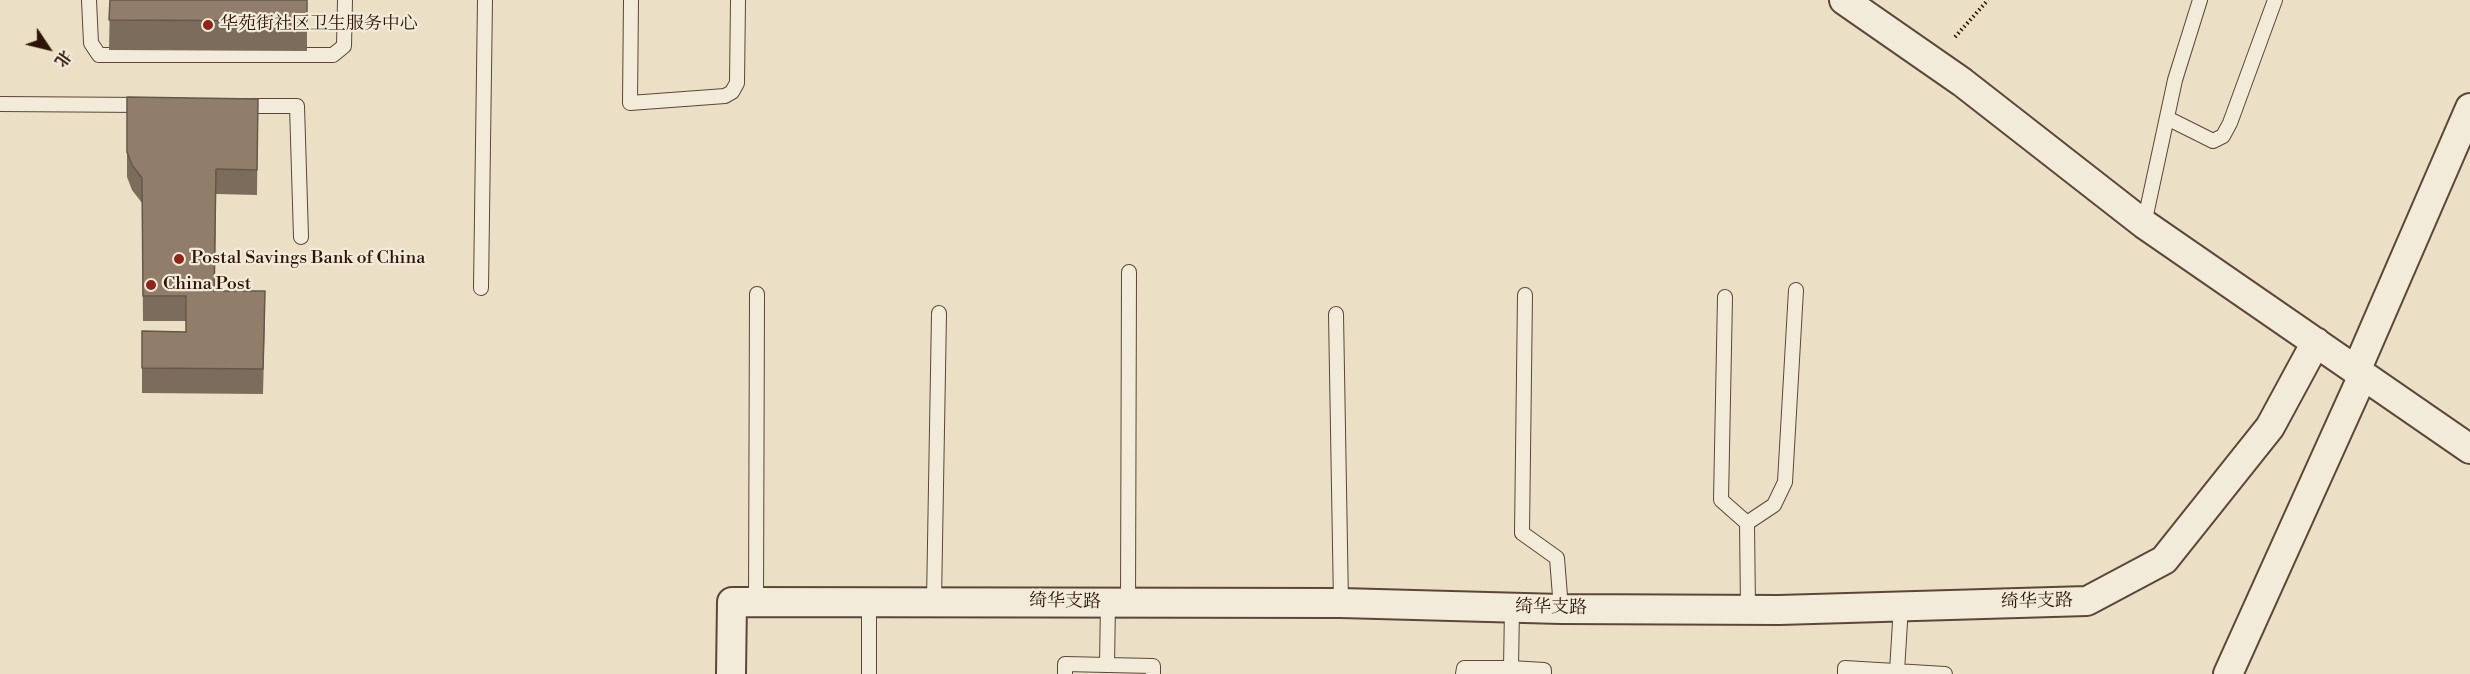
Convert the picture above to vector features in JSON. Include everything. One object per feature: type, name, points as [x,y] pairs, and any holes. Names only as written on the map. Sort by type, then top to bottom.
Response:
[{"type":"street","points":[[1844,0],[1962,82],[2144,224],[2470,449]]},
{"type":"street","points":[[2228,674],[2360,373],[2470,108]]},
{"type":"street","name":"绮华支路","points":[[731,674],[732,602],[1341,603],[1561,609],[1748,609],[2087,601],[2164,560],[2270,427],[2316,342]]},
{"type":"lane","points":[[88,0],[91,43],[99,56],[111,56],[333,55],[344,46],[345,0]]},
{"type":"lane","points":[[481,288],[485,0]]},
{"type":"lane","points":[[631,0],[630,102],[725,96],[732,92],[736,83],[738,0]]},
{"type":"lane","points":[[2144,224],[2175,80],[2200,0]]},
{"type":"lane","points":[[2167,118],[2213,141],[2223,136],[2230,123],[2275,0]]},
{"type":"lane","points":[[0,104],[154,105]]},
{"type":"lane","points":[[225,105],[297,106],[301,237]]},
{"type":"lane","points":[[1107,664],[1118,603],[1129,272]]},
{"type":"lane","points":[[1747,523],[1774,505],[1785,482],[1796,290]]},
{"type":"lane","points":[[756,603],[757,294]]},
{"type":"lane","points":[[1525,294],[1522,534],[1557,558],[1561,609]]},
{"type":"lane","points":[[1725,297],[1721,500],[1747,523],[1748,609]]},
{"type":"lane","points":[[934,601],[939,313]]},
{"type":"lane","points":[[1336,314],[1341,603]]},
{"type":"lane","points":[[869,601],[869,674]]},
{"type":"lane","points":[[1897,671],[1901,606]]},
{"type":"lane","points":[[1511,668],[1512,608]]},
{"type":"lane","points":[[1065,674],[1065,664],[1154,666],[1153,674]]},
{"type":"lane","points":[[1463,674],[1464,668],[1544,670],[1544,674]]},
{"type":"lane","points":[[1845,674],[1845,668],[1945,674]]},
{"type":"path","points":[[1930,60],[1967,25],[1988,0]]},
{"type":"building","points":[[110,0],[307,0],[307,21],[109,20]]},
{"type":"building","name":"Postal Savings Bank of China","points":[[127,97],[258,99],[257,170],[216,169],[214,291],[265,291],[263,369],[142,368],[142,331],[186,332],[186,296],[143,296],[142,178],[132,165],[127,152]]},
{"type":"place","name":"华苑街社区卫生服务中心","points":[[208,25]]},
{"type":"place","name":"Postal Savings Bank of China","points":[[179,259]]},
{"type":"place","name":"China Post","points":[[151,285]]}]
